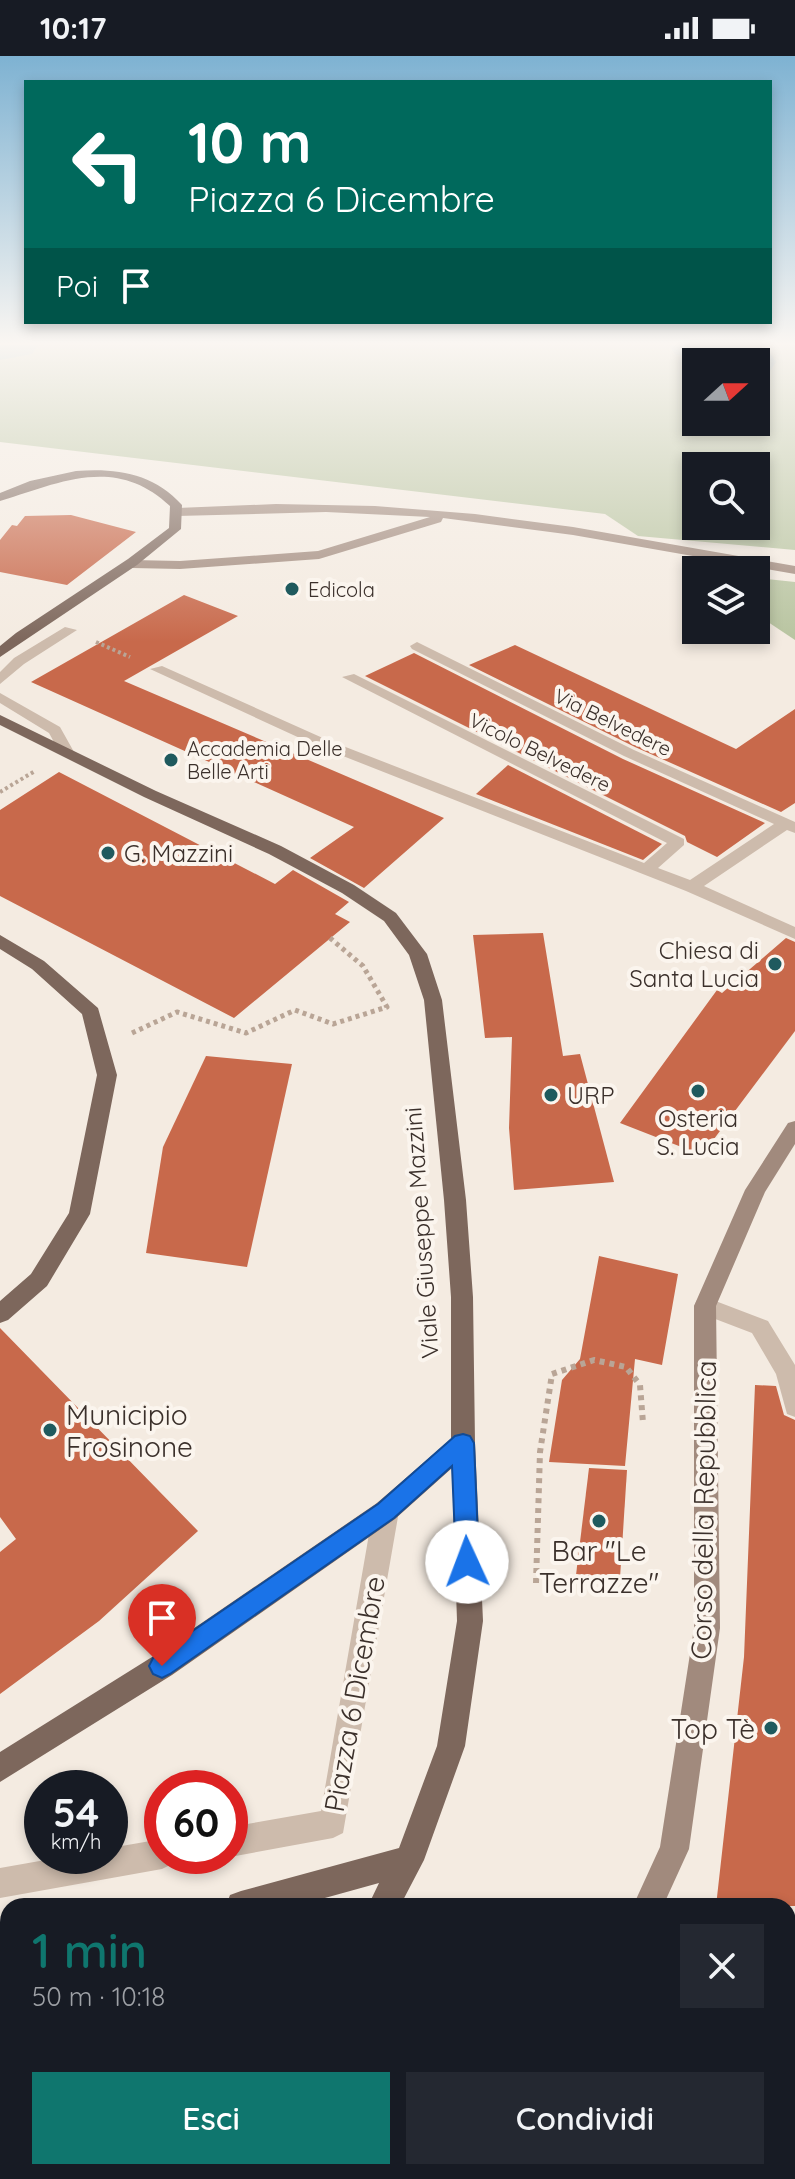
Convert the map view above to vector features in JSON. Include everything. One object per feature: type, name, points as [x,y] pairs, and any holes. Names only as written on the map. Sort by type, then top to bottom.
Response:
[{"type":"main road","points":[[0,497],[43,480],[99,473],[151,483],[176,505],[177,512],[175,529],[132,564],[43,620],[0,653]]},
{"type":"main road","name":"Viale Giuseppe Mazzini","points":[[0,719],[275,850],[348,889],[390,917],[418,954],[433,1000],[455,1200],[462,1297],[463,1443],[470,1621],[451,1746],[409,1860],[388,1898]]},
{"type":"main road","points":[[0,941],[38,965],[91,1012],[107,1075],[79,1214],[39,1280],[0,1314]]},
{"type":"main road","name":"Piazza 6 Dicembre","points":[[0,1768],[162,1666],[386,1511],[463,1443]]},
{"type":"main road","points":[[270,1898],[409,1860]]},
{"type":"street","points":[[177,512],[259,508],[453,514],[570,530],[795,570]]},
{"type":"street","points":[[132,564],[180,565],[319,555],[453,514]]},
{"type":"street","points":[[0,680],[19,661],[70,630]]},
{"type":"street","name":"Via Belvedere","points":[[417,646],[629,753],[790,826]]},
{"type":"street","points":[[157,669],[320,742],[692,887],[795,934]]},
{"type":"street","name":"Vicolo Belvedere","points":[[349,677],[678,842],[647,869]]},
{"type":"street","name":"Viale Giuseppe Mazzini","points":[[0,697],[55,730],[66,752]]},
{"type":"street","points":[[692,887],[790,826]]},
{"type":"street","name":"Corso della Repubblica","points":[[652,1898],[674,1849],[707,1628],[705,1306],[755,1190],[795,1128]]},
{"type":"street","points":[[705,1306],[760,1327],[787,1372],[795,1407]]},
{"type":"street","name":"Piazza 6 Dicembre","points":[[248,1839],[333,1823],[386,1511]]},
{"type":"street","points":[[0,1883],[144,1857]]},
{"type":"path","points":[[100,1048],[177,1012],[246,1033],[295,1010],[333,1024],[387,1007],[363,966],[330,938]]},
{"type":"path","points":[[536,1583],[541,1523],[537,1464],[552,1374],[565,1366],[587,1360],[619,1365],[634,1373],[640,1386],[643,1423]]},
{"type":"green space","points":[[17,444],[795,444],[795,550],[683,540],[770,540],[770,452],[682,452],[682,540],[638,536],[605,514]]},
{"type":"green space","points":[[770,579],[795,582],[795,640],[770,623]]},
{"type":"building","points":[[71,515],[136,532],[67,585],[0,572],[0,540],[12,525],[17,526],[25,516]]},
{"type":"building","points":[[184,595],[238,616],[124,681],[444,818],[364,888],[310,858],[354,827],[31,682]]},
{"type":"building","points":[[515,645],[736,749],[795,709],[795,803],[781,812],[635,747],[469,665]]},
{"type":"building","points":[[414,653],[623,759],[765,823],[717,857],[687,842],[685,836],[365,676]]},
{"type":"building","points":[[508,765],[662,844],[643,860],[476,794]]},
{"type":"building","name":"G. Mazzini","points":[[59,772],[275,884],[293,870],[349,902],[335,914],[350,922],[234,1018],[0,896],[0,810]]},
{"type":"building","points":[[543,933],[563,1056],[580,1054],[614,1182],[514,1190],[509,1128],[512,1037],[485,1038],[473,935]]},
{"type":"building","points":[[786,938],[795,942],[795,1031],[702,1155],[620,1123],[717,990],[722,993]]},
{"type":"building","points":[[206,1056],[292,1064],[247,1267],[146,1253],[163,1147]]},
{"type":"building","points":[[599,1256],[678,1274],[662,1365],[635,1359],[625,1466],[549,1462],[562,1380],[580,1359]]},
{"type":"building","name":"Municipio Frosinone","points":[[0,1328],[198,1531],[99,1621],[0,1694],[0,1552],[16,1539],[0,1517]]},
{"type":"building","points":[[755,1385],[776,1386],[784,1415],[795,1420],[795,1898],[717,1898],[744,1657]]},
{"type":"building","points":[[589,1468],[627,1470],[620,1578],[576,1575]]},
{"type":"place","name":"Edicola","points":[[292,589]]},
{"type":"place","name":"Accademia Delle Belle Arti","points":[[171,760]]},
{"type":"place","name":"G. Mazzini","points":[[108,853]]},
{"type":"place","name":"Chiesa di Santa Lucia","points":[[775,964]]},
{"type":"place","name":"Osteria S. Lucia","points":[[698,1091]]},
{"type":"place","name":"URP","points":[[551,1095]]},
{"type":"place","name":"Municipio Frosinone","points":[[50,1430]]},
{"type":"place","name":"Bar \"Le Terrazze\"","points":[[599,1521]]},
{"type":"place","name":"Top Tè","points":[[771,1728]]},
{"type":"route","points":[[162,1666],[386,1511],[463,1443],[467,1562]]}]
